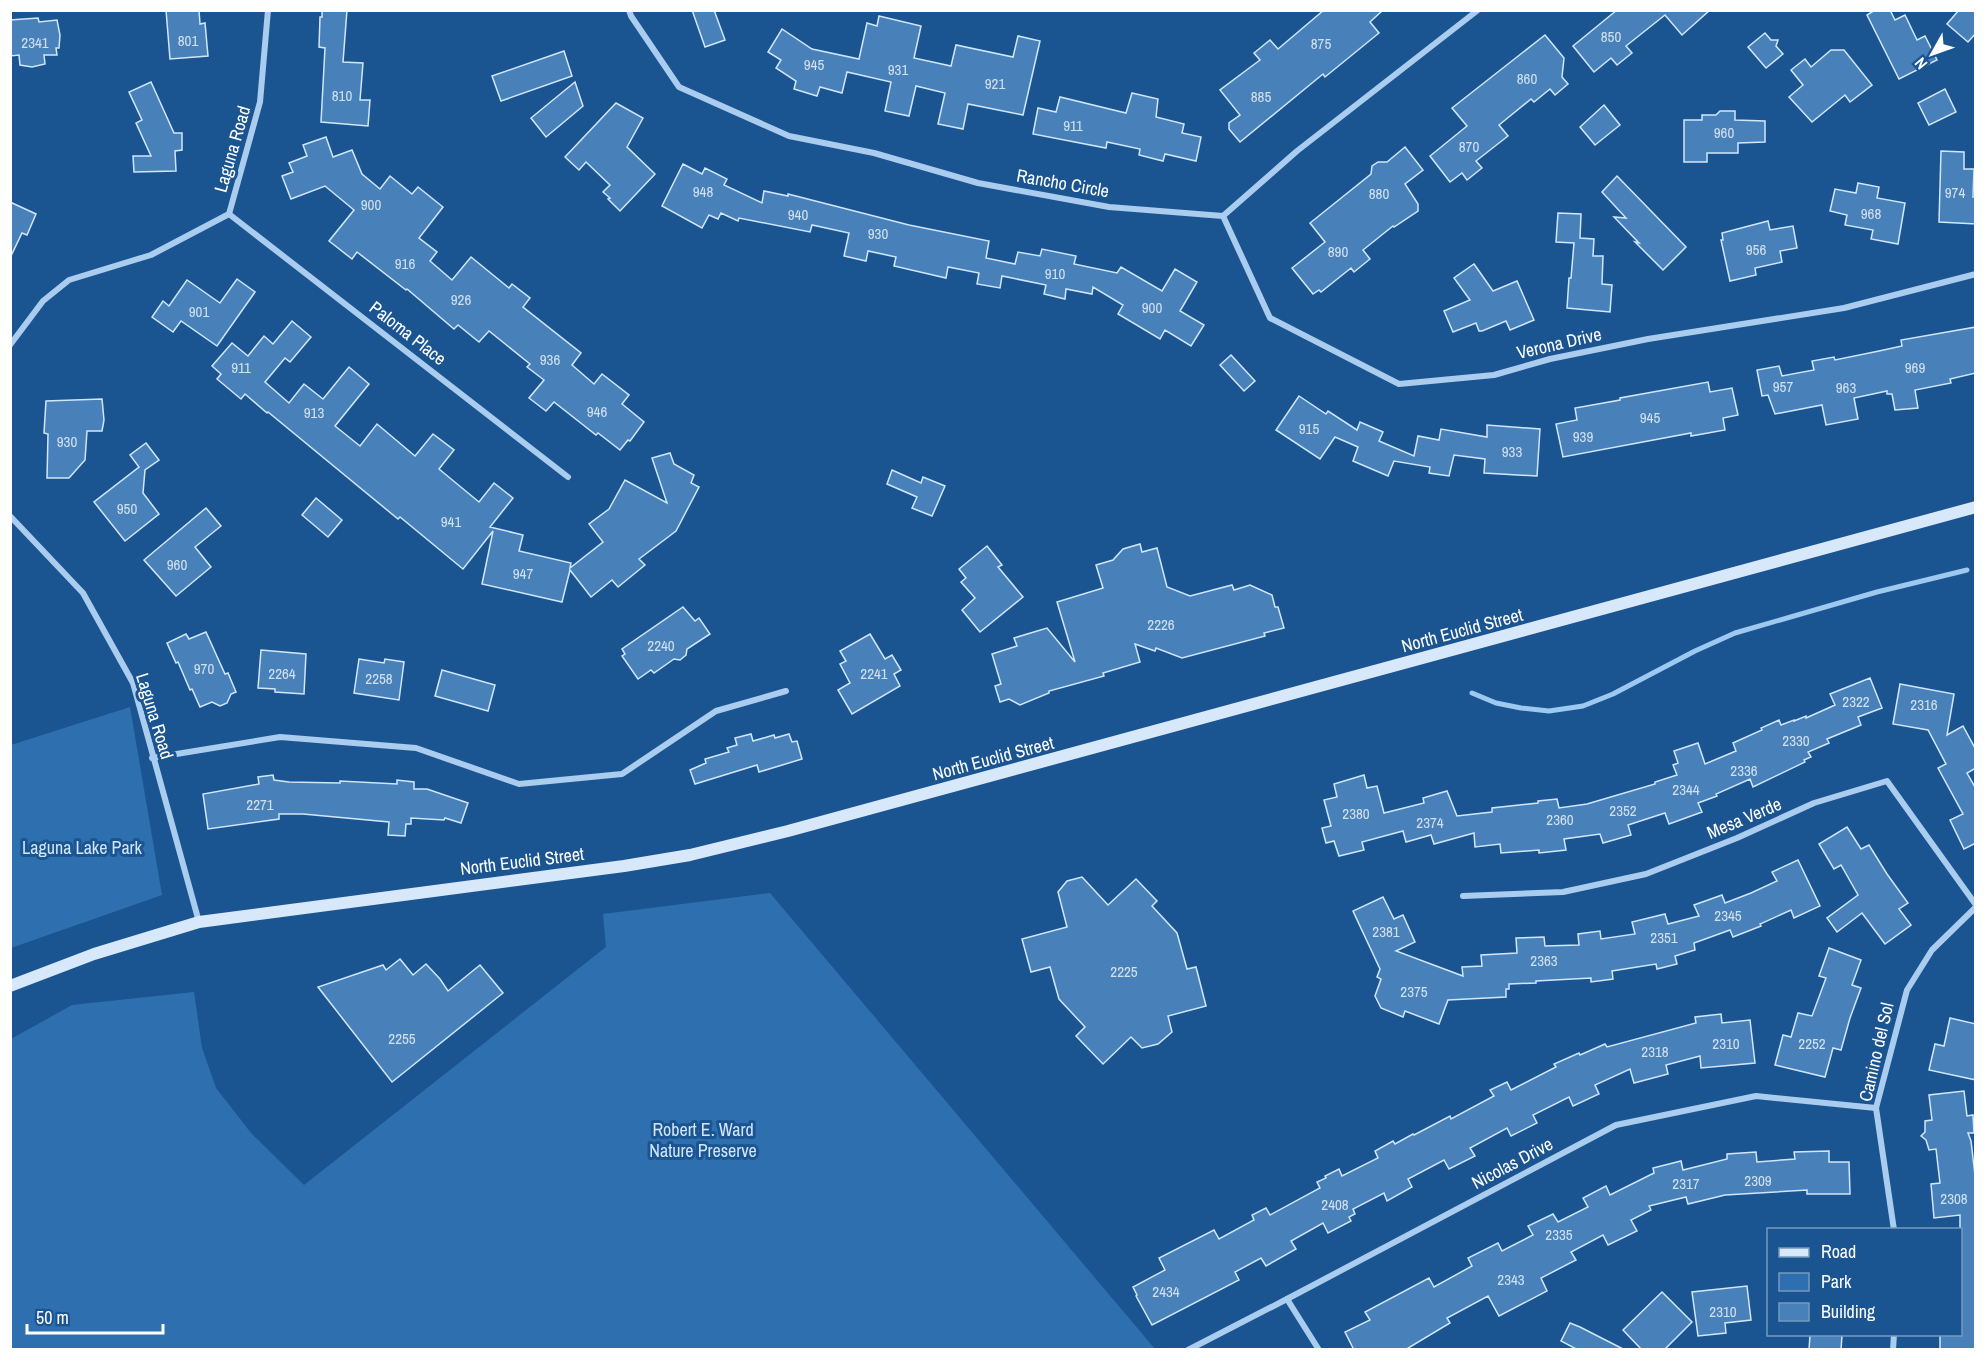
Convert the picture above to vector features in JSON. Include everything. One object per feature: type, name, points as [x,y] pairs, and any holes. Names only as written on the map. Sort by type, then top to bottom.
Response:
[{"type":"main road","name":"North Euclid Street","points":[[10,986],[94,954],[199,922],[624,866],[690,855],[1004,774],[1976,507]]},
{"type":"street","name":"Laguna Road","points":[[10,345],[44,301],[69,280],[151,255],[229,214],[260,102],[268,10]]},
{"type":"street","name":"Rancho Circle","points":[[629,10],[679,87],[789,136],[874,153],[978,183],[1110,207],[1223,216]]},
{"type":"street","points":[[1223,216],[1297,152],[1478,10]]},
{"type":"street","name":"Paloma Place","points":[[229,214],[568,477]]},
{"type":"street","name":"Verona Drive","points":[[1223,216],[1270,318],[1399,384],[1494,375],[1550,359],[1648,339],[1844,308],[1976,274]]},
{"type":"street","name":"Laguna Road","points":[[10,516],[83,593],[133,683],[199,922]]},
{"type":"street","points":[[152,758],[280,737],[416,748],[519,784],[622,774],[716,711],[786,691]]},
{"type":"street","name":"Mesa Verde","points":[[1463,896],[1563,892],[1646,874],[1737,838],[1814,803],[1887,782],[1976,906]]},
{"type":"street","name":"Camino del Sol","points":[[1894,1228],[1876,1108],[1907,990],[1932,950],[1976,906]]},
{"type":"street","name":"Nicolas Drive","points":[[1188,1350],[1616,1125],[1756,1096],[1876,1108]]},
{"type":"street","points":[[1287,1299],[1319,1350]]},
{"type":"green space","name":"Laguna Lake Park","points":[[130,707],[162,895],[11,948],[11,745]]},
{"type":"green space","name":"Robert E. Ward Nature Preserve","points":[[770,893],[1155,1349],[11,1349],[11,1039],[72,1005],[194,992],[202,1048],[216,1088],[251,1133],[304,1185],[606,947],[603,914]]},
{"type":"building","points":[[166,10],[199,10],[200,24],[205,23],[208,56],[170,59]]},
{"type":"building","points":[[322,10],[347,10],[343,62],[363,63],[360,100],[370,100],[368,126],[321,122],[325,48],[319,47]]},
{"type":"building","points":[[692,10],[714,10],[725,40],[705,47]]},
{"type":"building","points":[[1324,10],[1383,10],[1370,22],[1379,33],[1325,77],[1323,74],[1240,142],[1229,129],[1229,123],[1240,115],[1220,90],[1260,60],[1254,53],[1270,40],[1278,49]]},
{"type":"building","points":[[1617,10],[1710,10],[1682,35],[1665,15],[1626,46],[1632,53],[1617,65],[1611,58],[1594,72],[1573,46]]},
{"type":"building","points":[[1875,10],[1890,10],[1895,20],[1905,15],[1917,40],[1925,36],[1937,60],[1899,79],[1867,15]]},
{"type":"building","points":[[1959,10],[1976,10],[1976,33],[1968,42],[1947,24]]},
{"type":"building","points":[[879,16],[921,26],[914,58],[951,66],[956,45],[1013,57],[1018,36],[1040,41],[1023,115],[968,104],[963,129],[938,124],[945,93],[916,86],[909,116],[885,111],[891,82],[847,72],[842,93],[820,87],[817,96],[794,89],[796,81],[776,68],[781,60],[768,52],[782,29],[812,49],[859,59],[867,23],[877,26]]},
{"type":"building","points":[[38,18],[39,22],[57,20],[60,35],[59,48],[56,48],[57,55],[44,55],[45,64],[32,67],[20,65],[19,55],[10,56],[10,20]]},
{"type":"building","points":[[1765,33],[1771,40],[1778,40],[1776,46],[1783,54],[1766,68],[1748,47]]},
{"type":"building","points":[[1545,35],[1564,58],[1562,77],[1568,84],[1555,95],[1550,89],[1534,102],[1531,99],[1499,125],[1508,136],[1476,161],[1482,168],[1467,180],[1462,173],[1450,182],[1430,156],[1467,126],[1452,108]]},
{"type":"building","points":[[1831,50],[1844,50],[1872,85],[1850,102],[1845,95],[1812,122],[1789,97],[1803,85],[1791,70],[1805,59],[1811,67]]},
{"type":"building","points":[[564,51],[572,76],[501,101],[492,76]]},
{"type":"building","points":[[151,82],[174,133],[182,133],[182,150],[175,151],[176,171],[134,172],[133,156],[151,156],[136,123],[142,120],[129,92]]},
{"type":"building","points":[[575,82],[583,106],[546,137],[531,118]]},
{"type":"building","points":[[1945,89],[1956,112],[1929,125],[1918,103]]},
{"type":"building","points":[[1132,93],[1158,99],[1156,117],[1184,124],[1182,133],[1201,137],[1196,161],[1165,154],[1163,161],[1139,155],[1140,149],[1107,142],[1106,148],[1033,134],[1038,108],[1056,112],[1060,97],[1126,113]]},
{"type":"building","points":[[616,103],[643,118],[627,147],[655,174],[620,211],[603,192],[610,185],[586,162],[579,170],[565,157]]},
{"type":"building","points":[[1604,105],[1620,125],[1595,145],[1580,127]]},
{"type":"building","points":[[1720,111],[1735,111],[1735,120],[1765,121],[1765,142],[1738,143],[1738,153],[1707,153],[1707,162],[1684,162],[1684,120],[1702,120],[1702,115],[1716,115]]},
{"type":"building","points":[[326,137],[333,157],[352,150],[362,174],[380,189],[390,176],[412,194],[418,187],[443,207],[419,238],[437,252],[430,261],[452,280],[471,257],[509,288],[512,284],[530,298],[523,307],[581,353],[572,365],[594,384],[602,374],[629,395],[622,404],[644,422],[630,441],[628,440],[620,450],[598,433],[596,435],[554,402],[546,411],[529,398],[544,380],[527,367],[530,364],[489,331],[479,342],[458,325],[454,329],[407,289],[357,252],[352,259],[329,241],[354,210],[325,186],[291,199],[282,176],[293,172],[289,163],[307,156],[303,145]]},
{"type":"building","points":[[1405,147],[1423,170],[1405,184],[1418,204],[1418,211],[1393,226],[1363,250],[1370,259],[1354,272],[1351,268],[1321,292],[1319,290],[1313,294],[1292,268],[1325,242],[1310,223],[1371,174],[1372,166],[1378,162],[1387,162]]},
{"type":"building","points":[[1941,151],[1964,152],[1964,169],[1974,169],[1973,197],[1976,197],[1976,224],[1939,222]]},
{"type":"building","points":[[683,164],[702,174],[705,168],[727,179],[724,185],[762,203],[764,191],[788,196],[788,194],[909,225],[989,241],[986,258],[1015,264],[1018,252],[1040,256],[1042,249],[1076,256],[1074,264],[1117,273],[1121,267],[1162,291],[1175,269],[1197,282],[1180,311],[1204,325],[1191,346],[1165,330],[1160,339],[1118,314],[1123,305],[1093,287],[1092,294],[1066,289],[1065,299],[1044,294],[1046,285],[1002,276],[1000,288],[977,284],[979,273],[948,267],[946,278],[894,266],[896,257],[868,251],[866,261],[844,256],[849,233],[812,225],[810,232],[739,218],[738,221],[721,213],[718,219],[709,215],[702,228],[662,206]]},
{"type":"building","points":[[1617,176],[1686,247],[1663,270],[1614,217],[1626,218],[1602,192]]},
{"type":"building","points":[[1858,183],[1879,187],[1877,198],[1905,203],[1898,244],[1871,239],[1873,230],[1845,225],[1847,215],[1830,211],[1835,189],[1856,193]]},
{"type":"building","points":[[10,202],[36,214],[27,235],[22,233],[10,258]]},
{"type":"building","points":[[1558,213],[1581,214],[1580,238],[1594,239],[1593,256],[1603,256],[1602,284],[1612,285],[1610,312],[1567,308],[1574,243],[1556,242]]},
{"type":"building","points":[[1768,221],[1770,230],[1793,226],[1797,248],[1780,251],[1782,262],[1755,268],[1756,275],[1730,281],[1721,240],[1723,240],[1722,233]]},
{"type":"building","points":[[1474,264],[1493,291],[1517,281],[1534,320],[1510,330],[1506,321],[1482,331],[1479,331],[1476,323],[1453,332],[1444,311],[1470,300],[1454,278]]},
{"type":"building","points":[[237,279],[255,292],[217,346],[181,321],[173,332],[152,317],[163,301],[169,306],[187,280],[220,303]]},
{"type":"building","points":[[292,321],[311,337],[290,362],[285,358],[265,382],[289,403],[304,384],[323,399],[349,367],[369,384],[335,426],[360,446],[377,424],[415,456],[433,434],[454,450],[439,469],[479,502],[494,483],[513,498],[490,527],[523,535],[519,551],[571,563],[570,568],[603,542],[589,524],[609,509],[625,480],[667,503],[652,458],[670,453],[674,464],[694,475],[691,483],[699,487],[676,531],[639,559],[645,565],[618,587],[612,580],[591,597],[570,570],[562,602],[482,584],[493,531],[463,569],[245,394],[241,399],[217,379],[221,374],[212,366],[232,343],[248,356],[264,336],[273,344]]},
{"type":"building","points":[[1976,327],[1976,373],[1950,379],[1951,383],[1915,390],[1918,408],[1895,410],[1892,394],[1887,394],[1887,391],[1854,398],[1858,419],[1826,425],[1822,405],[1775,414],[1768,395],[1762,396],[1757,370],[1779,366],[1782,376],[1814,370],[1812,361],[1834,357],[1835,360],[1879,351],[1902,346],[1901,340]]},
{"type":"building","points":[[1231,355],[1255,381],[1244,391],[1220,365]]},
{"type":"building","points":[[1708,382],[1710,392],[1732,388],[1738,415],[1723,418],[1725,430],[1691,436],[1691,433],[1563,457],[1556,424],[1577,420],[1575,408]]},
{"type":"building","points":[[1299,396],[1326,414],[1328,411],[1357,430],[1360,422],[1383,432],[1379,441],[1414,456],[1418,436],[1439,440],[1441,429],[1487,437],[1487,425],[1540,429],[1537,476],[1484,473],[1485,459],[1454,455],[1449,476],[1429,473],[1430,467],[1394,461],[1388,476],[1353,461],[1358,447],[1335,437],[1320,459],[1276,430]]},
{"type":"building","points":[[102,399],[104,420],[102,431],[87,431],[85,460],[69,478],[47,478],[48,434],[44,433],[46,401]]},
{"type":"building","points":[[146,443],[159,460],[145,470],[143,493],[159,514],[125,541],[94,502],[139,467],[130,455]]},
{"type":"building","points":[[892,470],[921,483],[923,477],[945,486],[932,516],[912,508],[917,497],[887,484]]},
{"type":"building","points":[[316,498],[342,520],[328,537],[302,515]]},
{"type":"building","points":[[206,508],[221,526],[195,547],[211,567],[176,596],[144,560]]},
{"type":"building","points":[[1140,544],[1142,552],[1157,548],[1167,587],[1190,596],[1232,585],[1234,590],[1250,585],[1272,595],[1284,628],[1264,633],[1265,636],[1182,658],[1156,648],[1155,651],[1135,644],[1140,662],[1103,673],[1104,676],[1049,691],[1049,693],[1020,705],[1009,699],[1000,702],[995,686],[1001,684],[992,654],[1017,646],[1014,638],[1047,628],[1075,662],[1057,602],[1103,588],[1096,565],[1113,560],[1123,549]]},
{"type":"building","points":[[987,546],[1002,565],[998,567],[1023,597],[980,632],[962,610],[975,598],[961,582],[966,578],[959,569]]},
{"type":"building","points":[[683,607],[695,621],[699,618],[710,634],[687,649],[686,655],[680,660],[674,659],[654,673],[651,670],[638,679],[622,656],[625,654],[622,649]]},
{"type":"building","points":[[206,632],[236,692],[231,694],[227,703],[220,706],[212,702],[200,707],[167,643],[186,634],[189,639]]},
{"type":"building","points":[[870,634],[885,659],[892,655],[901,670],[894,674],[900,686],[852,714],[838,690],[850,683],[840,664],[846,661],[840,651]]},
{"type":"building","points":[[261,650],[306,654],[304,694],[258,688]]},
{"type":"building","points":[[359,659],[384,663],[385,659],[404,662],[399,700],[354,693]]},
{"type":"building","points":[[442,670],[495,685],[488,711],[435,696]]},
{"type":"building","points":[[1870,678],[1882,708],[1858,717],[1861,725],[1827,739],[1829,743],[1808,752],[1811,757],[1804,760],[1805,762],[1753,787],[1750,779],[1716,794],[1717,796],[1698,803],[1702,812],[1669,824],[1665,813],[1628,825],[1631,835],[1603,843],[1600,834],[1564,839],[1566,850],[1539,853],[1539,850],[1501,853],[1500,844],[1475,847],[1474,833],[1434,844],[1431,835],[1406,842],[1403,831],[1362,842],[1364,850],[1339,856],[1334,841],[1326,843],[1322,828],[1331,826],[1324,800],[1337,797],[1334,784],[1364,775],[1367,788],[1377,786],[1384,813],[1424,803],[1423,798],[1447,791],[1457,816],[1492,812],[1492,808],[1557,799],[1559,808],[1587,804],[1655,784],[1655,782],[1677,775],[1673,765],[1678,763],[1674,751],[1698,743],[1705,764],[1736,751],[1733,743],[1762,730],[1761,728],[1779,720],[1781,725],[1806,716],[1806,718],[1835,705],[1830,694]]},
{"type":"building","points":[[1900,684],[1954,694],[1947,735],[1963,726],[1976,750],[1976,768],[1967,773],[1976,789],[1976,843],[1964,849],[1950,820],[1963,814],[1938,768],[1946,764],[1928,730],[1893,724]]},
{"type":"building","points":[[751,734],[753,741],[774,735],[775,738],[789,734],[792,742],[797,741],[802,759],[759,772],[757,765],[695,784],[690,770],[706,763],[705,759],[729,752],[727,748],[737,745],[735,738]]},
{"type":"building","points":[[273,775],[274,780],[289,782],[340,783],[340,781],[397,784],[397,780],[414,782],[414,789],[427,789],[468,803],[461,823],[445,818],[444,820],[411,818],[411,824],[406,824],[405,836],[388,835],[389,822],[303,814],[279,814],[279,819],[208,829],[203,794],[259,784],[258,777]]},
{"type":"building","points":[[1847,827],[1861,849],[1869,845],[1908,903],[1899,909],[1911,925],[1885,944],[1862,913],[1837,932],[1827,918],[1858,895],[1841,865],[1834,869],[1819,844]]},
{"type":"building","points":[[1798,860],[1820,906],[1794,918],[1791,910],[1760,924],[1761,926],[1733,937],[1730,930],[1694,943],[1695,950],[1675,956],[1677,964],[1657,969],[1656,964],[1612,971],[1613,979],[1591,982],[1591,978],[1509,984],[1506,997],[1448,1000],[1439,1024],[1405,1011],[1403,1017],[1381,1008],[1375,996],[1381,979],[1377,977],[1380,969],[1353,911],[1383,897],[1394,919],[1403,915],[1415,942],[1396,951],[1463,976],[1462,967],[1482,966],[1481,955],[1517,953],[1516,938],[1544,937],[1545,946],[1579,945],[1578,934],[1600,931],[1601,939],[1635,934],[1632,922],[1665,914],[1668,924],[1699,916],[1694,905],[1722,895],[1725,903],[1751,893],[1777,881],[1772,872]]},
{"type":"building","points":[[1082,877],[1108,905],[1136,879],[1157,901],[1152,906],[1177,933],[1187,969],[1196,967],[1206,1006],[1168,1016],[1172,1032],[1158,1044],[1142,1048],[1131,1037],[1103,1064],[1076,1036],[1085,1027],[1059,999],[1050,967],[1031,972],[1022,939],[1067,927],[1058,892],[1067,881]]},
{"type":"building","points":[[1829,948],[1861,960],[1852,985],[1861,988],[1841,1050],[1833,1048],[1825,1077],[1775,1065],[1783,1035],[1791,1037],[1798,1013],[1812,1016],[1826,978],[1819,976]]},
{"type":"building","points":[[400,959],[413,975],[426,964],[448,991],[480,965],[503,993],[392,1082],[318,987],[383,965],[386,970]]},
{"type":"building","points":[[1721,1014],[1722,1023],[1750,1020],[1755,1063],[1701,1068],[1700,1056],[1666,1065],[1668,1074],[1634,1083],[1630,1069],[1595,1085],[1599,1094],[1573,1106],[1569,1097],[1533,1115],[1537,1123],[1511,1136],[1507,1128],[1470,1148],[1475,1156],[1449,1169],[1444,1160],[1408,1179],[1412,1187],[1387,1201],[1384,1193],[1353,1209],[1355,1214],[1349,1217],[1351,1221],[1328,1233],[1323,1223],[1291,1241],[1296,1249],[1266,1266],[1261,1258],[1235,1272],[1239,1280],[1152,1325],[1136,1296],[1133,1287],[1165,1270],[1159,1258],[1214,1230],[1219,1239],[1254,1220],[1252,1215],[1266,1208],[1270,1215],[1320,1188],[1317,1182],[1326,1178],[1325,1176],[1339,1169],[1342,1176],[1378,1158],[1375,1151],[1393,1141],[1395,1144],[1450,1116],[1451,1119],[1494,1096],[1490,1090],[1507,1082],[1511,1090],[1556,1067],[1554,1064],[1605,1044],[1607,1047],[1696,1023],[1695,1017]]},
{"type":"building","points":[[1950,1018],[1976,1024],[1976,1080],[1929,1070],[1935,1044],[1944,1046]]},
{"type":"building","points":[[1964,1091],[1967,1116],[1973,1115],[1974,1133],[1968,1133],[1976,1184],[1976,1350],[1940,1350],[1940,1336],[1962,1336],[1962,1228],[1960,1228],[1960,1215],[1934,1218],[1931,1184],[1940,1183],[1936,1149],[1929,1150],[1926,1140],[1921,1136],[1925,1132],[1925,1121],[1932,1120],[1929,1095]]},
{"type":"building","points":[[1829,1151],[1829,1162],[1849,1162],[1850,1194],[1807,1194],[1807,1190],[1725,1195],[1688,1204],[1686,1197],[1649,1206],[1651,1210],[1631,1220],[1637,1231],[1608,1245],[1603,1235],[1571,1252],[1576,1260],[1541,1278],[1547,1291],[1499,1316],[1488,1296],[1447,1318],[1450,1323],[1405,1350],[1354,1350],[1345,1332],[1370,1320],[1365,1312],[1429,1278],[1434,1287],[1472,1266],[1468,1258],[1498,1243],[1502,1251],[1533,1235],[1528,1226],[1553,1214],[1558,1222],[1588,1207],[1583,1198],[1606,1186],[1610,1195],[1654,1173],[1653,1168],[1681,1161],[1683,1170],[1727,1159],[1727,1154],[1756,1152],[1757,1162],[1795,1159],[1794,1152]]},
{"type":"building","points":[[1747,1286],[1751,1320],[1725,1323],[1726,1333],[1698,1336],[1692,1292]]},
{"type":"building","points":[[1662,1292],[1692,1322],[1664,1350],[1642,1350],[1623,1330]]},
{"type":"building","points":[[1570,1323],[1625,1350],[1578,1350],[1561,1341]]},
{"type":"building","points":[[1810,1336],[1842,1336],[1841,1350],[1809,1350]]},
{"type":"waterway","points":[[1472,693],[1496,703],[1521,708],[1549,711],[1583,706],[1613,694],[1735,633],[1877,592],[1967,570]]}]
